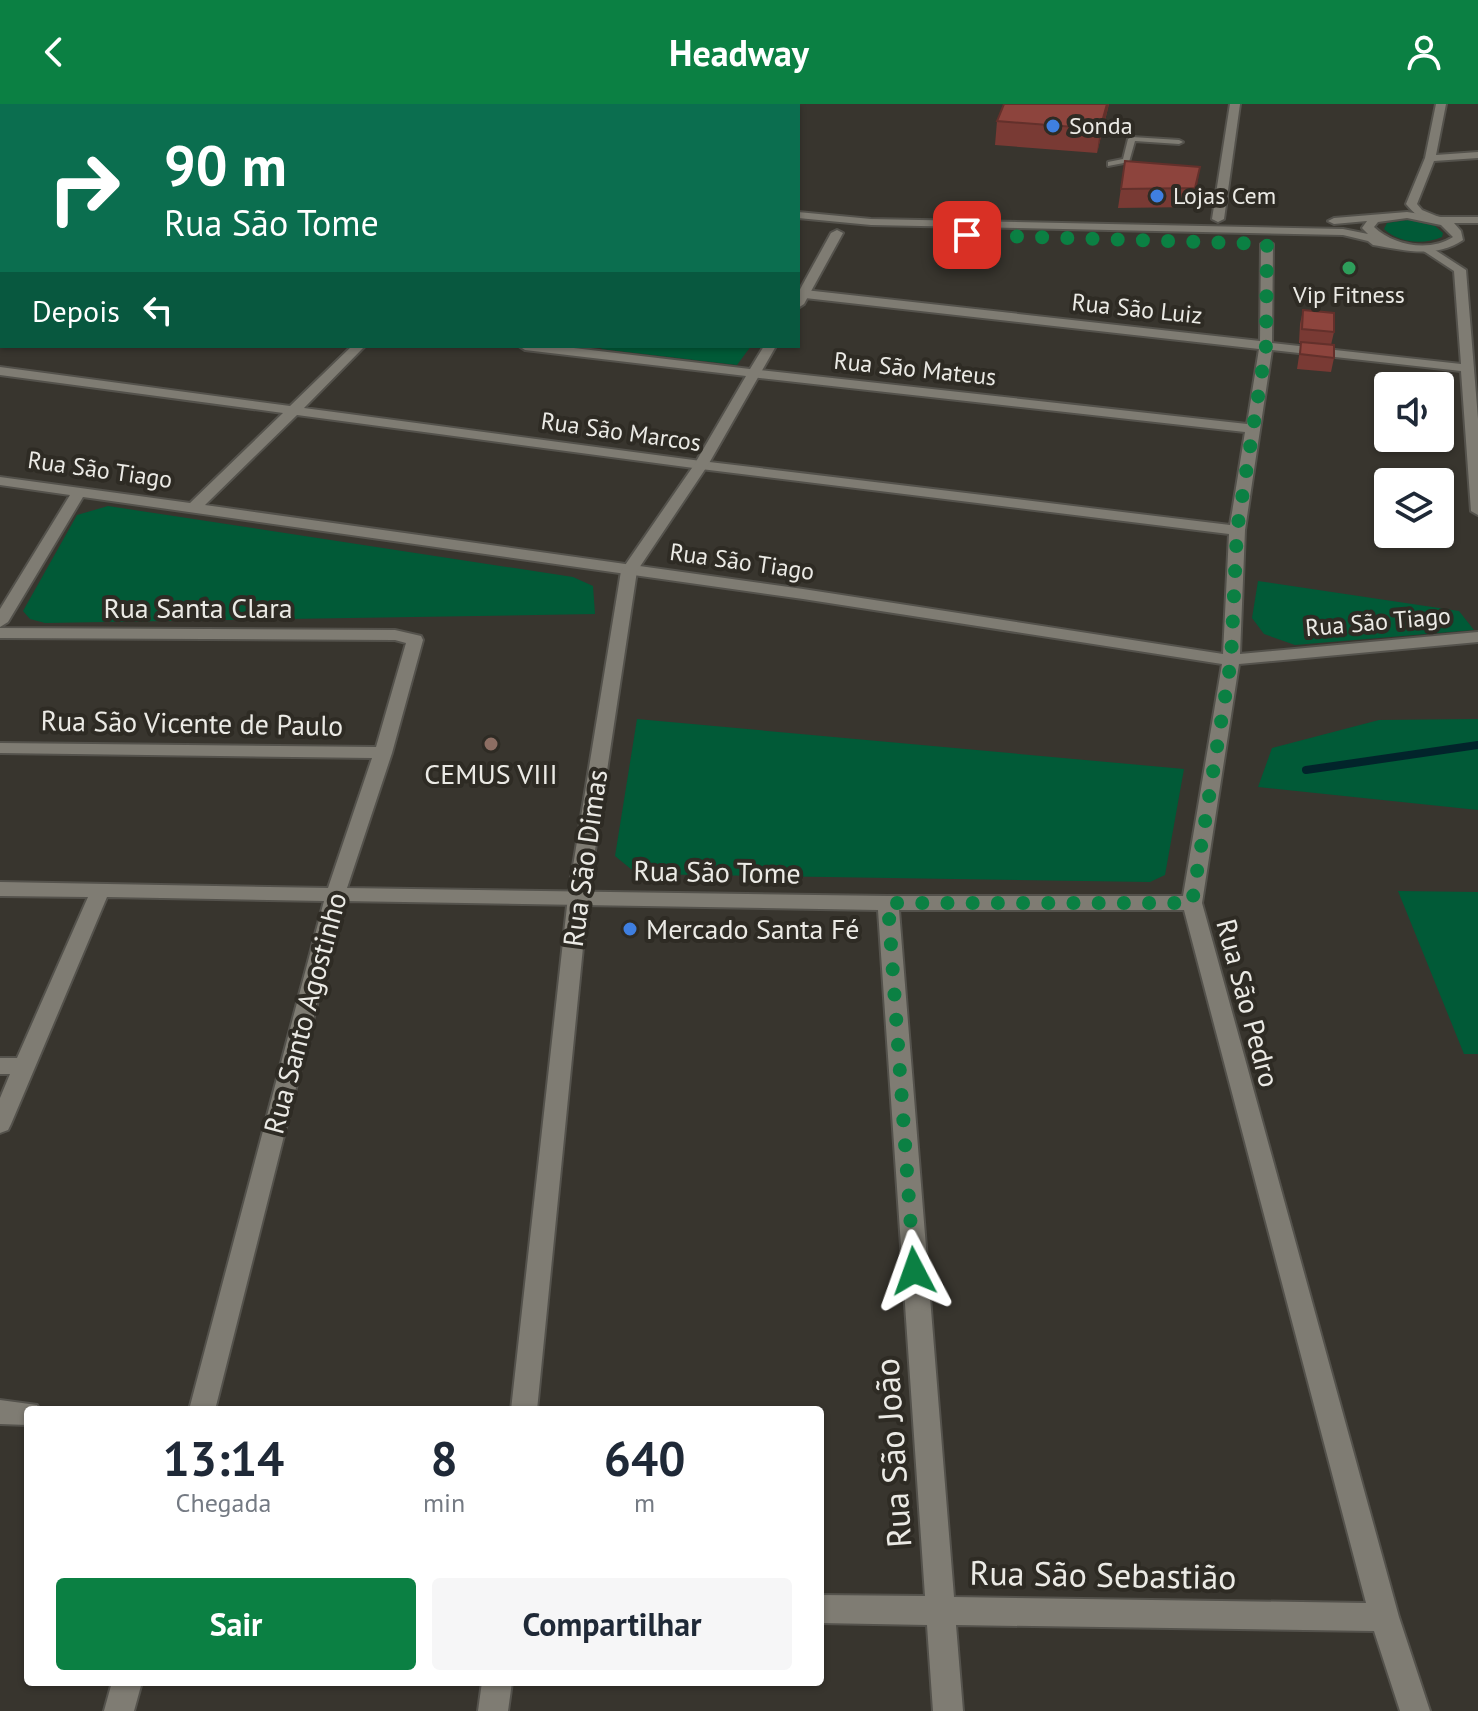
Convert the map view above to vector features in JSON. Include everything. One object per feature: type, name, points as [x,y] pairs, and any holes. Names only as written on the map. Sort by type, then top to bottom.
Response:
[{"type":"street","points":[[1218,219],[1235,104]]},
{"type":"street","points":[[837,233],[857,231],[1267,244],[1330,239],[1425,248],[1446,246],[1464,236],[1455,228],[1418,212],[1411,204],[1430,158],[1441,104]]},
{"type":"street","points":[[1430,158],[1478,155]]},
{"type":"street","points":[[800,205],[864,210],[1321,222],[1407,215],[1478,220]]},
{"type":"street","points":[[803,216],[869,222],[1350,233],[1410,247]]},
{"type":"street","points":[[803,216],[831,224],[837,233]]},
{"type":"street","points":[[1383,216],[1370,222],[1368,228],[1386,241]]},
{"type":"street","points":[[1218,219],[1229,228],[1247,231]]},
{"type":"street","points":[[801,299],[837,233],[869,222]]},
{"type":"street","name":"Rua São Pedro","points":[[1267,244],[1266,346],[1237,530],[1231,660],[1192,903],[1384,1617],[1415,1711]]},
{"type":"street","points":[[1425,248],[1460,270],[1472,323],[1465,368],[1478,511]]},
{"type":"street","name":"Rua São Luiz","points":[[801,299],[1465,368]]},
{"type":"street","points":[[195,507],[357,348]]},
{"type":"street","name":"Rua São Mateus","points":[[542,348],[1252,429]]},
{"type":"street","name":"Rua São Dimas","points":[[524,1406],[578,897],[629,571],[701,465],[751,373],[769,348]]},
{"type":"street","name":"Rua São Marcos","points":[[0,371],[701,465],[1237,530]]},
{"type":"street","name":"Rua São Tiago","points":[[0,481],[1231,660],[1478,637]]},
{"type":"street","points":[[0,622],[79,492]]},
{"type":"street","name":"Rua Santa Clara","points":[[0,633],[395,635]]},
{"type":"street","name":"Rua Santo Agostinho","points":[[203,1406],[335,895],[383,753],[415,640],[395,635]]},
{"type":"street","name":"Rua São Vicente de Paulo","points":[[0,748],[383,753]]},
{"type":"street","name":"Rua São Tome","points":[[0,889],[888,903],[1192,903]]},
{"type":"street","points":[[0,1124],[101,889]]},
{"type":"street","name":"Rua São João","points":[[888,903],[948,1711]]},
{"type":"street","points":[[0,1066],[24,1066]]},
{"type":"street","points":[[0,1412],[24,1413]]},
{"type":"street","name":"Rua São Sebastião","points":[[824,1609],[938,1608],[1384,1617]]},
{"type":"street","points":[[119,1711],[126,1686]]},
{"type":"street","points":[[493,1711],[496,1686]]},
{"type":"lane","points":[[1111,164],[1126,160],[1132,139],[1179,142]]},
{"type":"lane","points":[[1162,154],[1165,140]]},
{"type":"green space","points":[[1408,220],[1435,226],[1443,233],[1442,237],[1412,241],[1396,237],[1384,229],[1387,223]]},
{"type":"green space","points":[[602,348],[750,348],[737,365]]},
{"type":"green space","points":[[108,506],[573,577],[593,586],[595,614],[45,623],[30,619],[23,611],[77,515]]},
{"type":"green space","points":[[1258,581],[1459,611],[1474,630],[1295,645],[1264,634],[1252,618]]},
{"type":"green space","points":[[637,719],[1184,769],[1165,875],[1150,882],[637,874],[615,856]]},
{"type":"green space","points":[[1478,719],[1478,810],[1258,787],[1272,748],[1379,720]]},
{"type":"green space","points":[[1398,891],[1478,892],[1478,1054],[1464,1054]]},
{"type":"building","points":[[1004,104],[1107,104],[1100,129],[997,121]]},
{"type":"building","points":[[1125,161],[1200,167],[1195,188],[1121,189]]},
{"type":"building","points":[[1303,310],[1334,313],[1334,332],[1302,329]]},
{"type":"building","points":[[1301,342],[1334,345],[1334,358],[1300,354]]},
{"type":"waterway","points":[[1306,770],[1478,745]]},
{"type":"place","name":"Sonda","points":[[1053,126]]},
{"type":"place","name":"Lojas Cem","points":[[1157,196]]},
{"type":"place","name":"Vip Fitness","points":[[1349,268]]},
{"type":"place","name":"CEMUS VIII","points":[[491,744]]},
{"type":"place","name":"Mercado Santa Fé","points":[[630,929]]},
{"type":"route","points":[[914,1271],[888,903],[1192,903],[1231,660],[1237,530],[1266,346],[1267,244],[967,235]]}]
